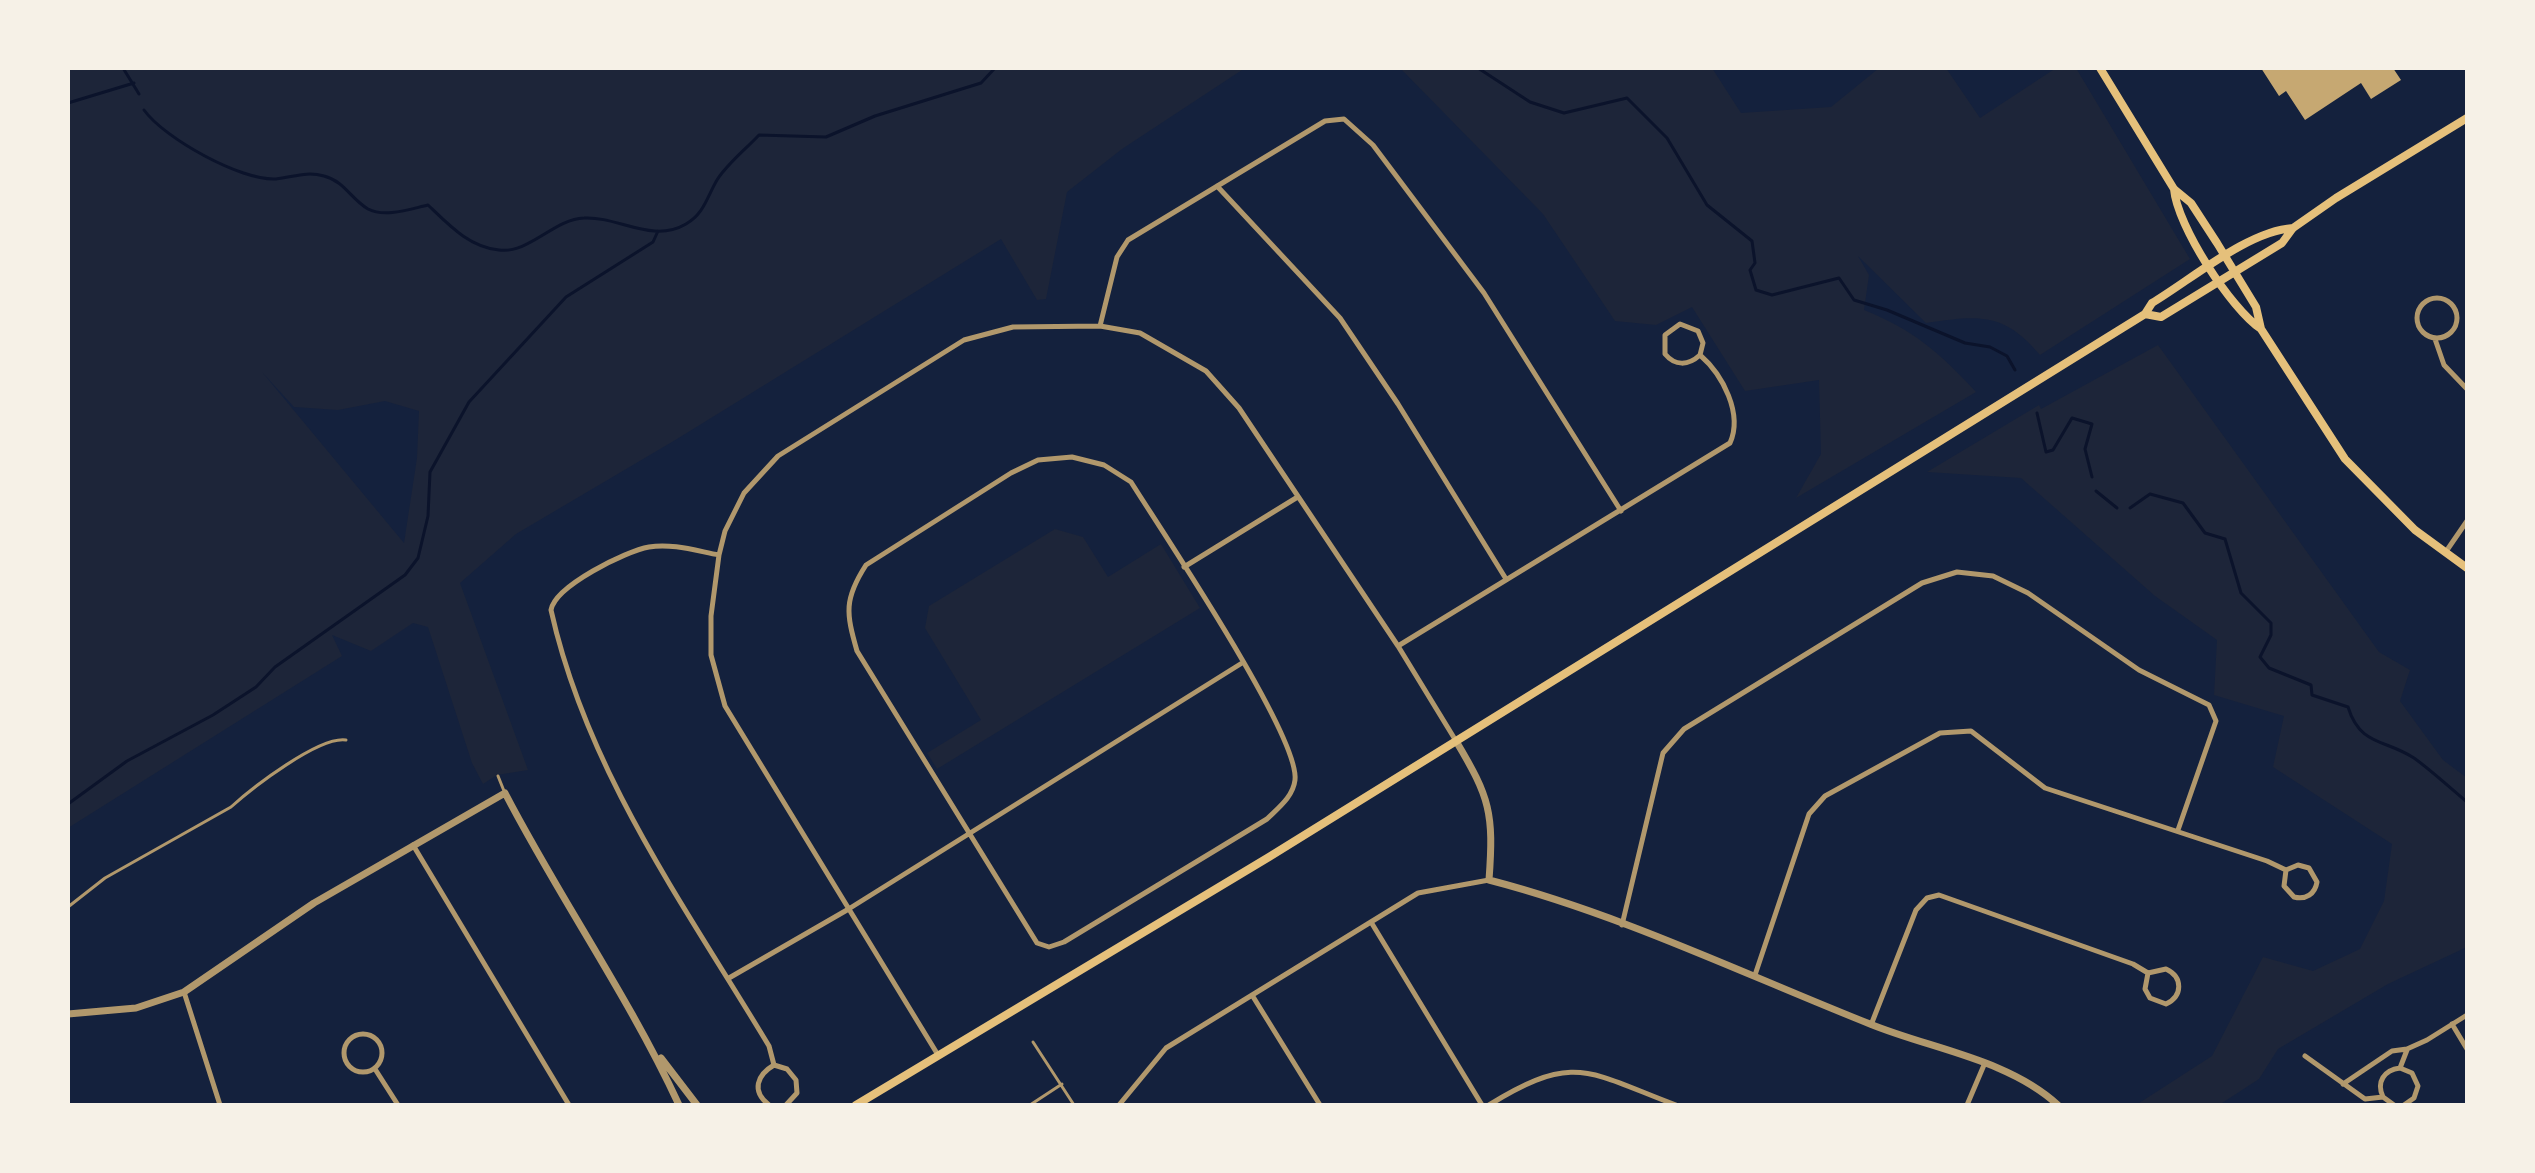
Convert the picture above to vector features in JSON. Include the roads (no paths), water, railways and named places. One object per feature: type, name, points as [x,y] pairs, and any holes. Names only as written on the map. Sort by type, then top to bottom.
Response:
[{"type":"main road","points":[[2100,68],[2174,189],[2191,203],[2226,257],[2256,307],[2261,329],[2345,459],[2390,507],[2445,554],[2467,568]]},
{"type":"main road","points":[[2145,314],[2161,317],[2235,272],[2282,243],[2293,228],[2467,118]]},
{"type":"main road","points":[[2174,189],[2178,213],[2220,281],[2242,316],[2261,329]]},
{"type":"main road","points":[[859,1104],[1456,741],[2145,314],[2152,303],[2211,266],[2273,229],[2293,228]]},
{"type":"street","points":[[1100,326],[1117,257],[1128,240],[1325,121],[1344,119],[1373,145],[1484,293],[1621,511]]},
{"type":"street","points":[[1217,186],[1340,318],[1398,404],[1506,579]]},
{"type":"street","points":[[2435,339],[2451,332],[2457,320],[2454,307],[2437,297],[2424,301],[2416,319],[2421,331],[2435,339],[2444,365],[2467,389]]},
{"type":"street","points":[[939,1056],[725,706],[711,655],[711,616],[725,531],[744,493],[778,456],[964,340],[1013,327],[1100,326],[1140,333],[1206,371],[1239,408],[1296,498],[1398,646],[1456,741],[1488,799],[1492,832],[1489,880]]},
{"type":"street","points":[[1674,326],[1693,327],[1703,343],[1700,355],[1688,363],[1675,362],[1665,354],[1665,335],[1674,326]]},
{"type":"street","points":[[1398,646],[1730,443],[1737,428],[1733,407],[1710,364],[1700,355]]},
{"type":"street","points":[[1072,457],[1104,465],[1131,482],[1242,663],[1270,708],[1291,756],[1295,780],[1287,799],[1267,819],[1064,942],[1049,947],[1037,943],[857,651],[847,615],[852,587],[866,565],[1011,473],[1038,460],[1072,457]]},
{"type":"street","points":[[1184,567],[1296,498]]},
{"type":"street","points":[[2445,554],[2467,521]]},
{"type":"street","points":[[719,555],[651,546],[627,553],[556,596],[551,610],[601,761],[638,834],[769,1046],[774,1065]]},
{"type":"street","points":[[1622,925],[1663,753],[1684,729],[1922,583],[1957,572],[1993,576],[2028,593],[2139,670],[2209,705],[2216,721],[2178,830]]},
{"type":"street","points":[[729,978],[847,910],[1242,663]]},
{"type":"street","points":[[1755,975],[1809,814],[1825,796],[1940,733],[1971,731],[2045,788],[2178,830],[2286,870],[2298,865],[2309,868],[2317,882],[2314,892],[2300,899],[2290,895],[2284,886],[2286,870]]},
{"type":"street","points":[[68,1014],[136,1008],[184,992],[314,903],[505,793],[541,861],[652,1047],[679,1105]]},
{"type":"street","points":[[412,844],[569,1105]]},
{"type":"street","points":[[1119,1105],[1166,1048],[1418,893],[1489,880],[1535,892],[1755,975],[1871,1025],[2014,1074],[2040,1089],[2058,1105]]},
{"type":"street","points":[[1871,1025],[1916,910],[1927,898],[1939,895],[2133,964],[2148,973],[2166,969],[2176,975],[2180,987],[2176,997],[2166,1004],[2150,998],[2145,989],[2148,973]]},
{"type":"street","points":[[1371,922],[1482,1105]]},
{"type":"street","points":[[184,992],[220,1105]]},
{"type":"street","points":[[1252,995],[1320,1105]]},
{"type":"street","points":[[2343,1084],[2392,1051],[2407,1049],[2467,1015]]},
{"type":"street","points":[[2452,1024],[2467,1049]]},
{"type":"street","points":[[369,1035],[379,1042],[382,1054],[375,1069],[361,1072],[349,1067],[344,1056],[351,1038],[369,1035]]},
{"type":"street","points":[[652,1047],[697,1105]]},
{"type":"street","points":[[2383,1097],[2383,1077],[2400,1068],[2407,1049]]},
{"type":"street","points":[[2305,1056],[2365,1099],[2383,1097],[2394,1105]]},
{"type":"street","points":[[769,1105],[760,1098],[757,1085],[762,1074],[774,1065]]},
{"type":"street","points":[[774,1065],[787,1069],[796,1080],[797,1093],[786,1105]]},
{"type":"street","points":[[1967,1105],[1984,1065]]},
{"type":"street","points":[[2400,1068],[2412,1073],[2418,1086],[2414,1098],[2404,1105]]},
{"type":"street","points":[[375,1069],[398,1105]]},
{"type":"street","points":[[1489,1105],[1547,1074],[1583,1070],[1676,1105]]},
{"type":"lane","points":[[68,907],[105,878],[231,807],[246,793],[320,745],[346,740]]},
{"type":"lane","points":[[498,776],[505,793]]},
{"type":"lane","points":[[1033,1042],[1074,1105]]},
{"type":"lane","points":[[1030,1105],[1062,1084]]},
{"type":"waterway","points":[[123,68],[139,94]]},
{"type":"waterway","points":[[144,110],[185,145],[243,173],[276,179],[306,174],[331,178],[362,205],[375,212],[398,212],[428,205],[478,245],[510,250],[562,224],[584,218],[648,230],[673,229],[697,215],[721,174],[759,135],[826,137],[875,116],[981,83],[995,68]]},
{"type":"waterway","points":[[1478,68],[1530,102],[1564,113],[1627,98],[1667,138],[1707,205],[1752,241],[1755,263],[1750,270],[1756,290],[1772,295],[1839,278],[1854,300],[1887,310],[1965,343],[1990,347],[2007,356],[2015,370]]},
{"type":"waterway","points":[[68,103],[134,83]]},
{"type":"waterway","points":[[68,804],[127,761],[213,715],[256,687],[275,667],[405,575],[418,558],[428,516],[430,472],[469,402],[566,297],[653,242],[658,231]]},
{"type":"waterway","points":[[2037,413],[2046,452],[2053,450],[2072,418],[2092,424],[2085,449],[2092,477]]},
{"type":"waterway","points":[[2096,491],[2117,508]]},
{"type":"waterway","points":[[2130,508],[2150,494],[2183,503],[2205,533],[2225,539],[2241,593],[2271,623],[2271,635],[2260,657],[2269,668],[2311,685],[2312,695],[2348,707],[2359,729],[2414,758],[2467,802]]}]
